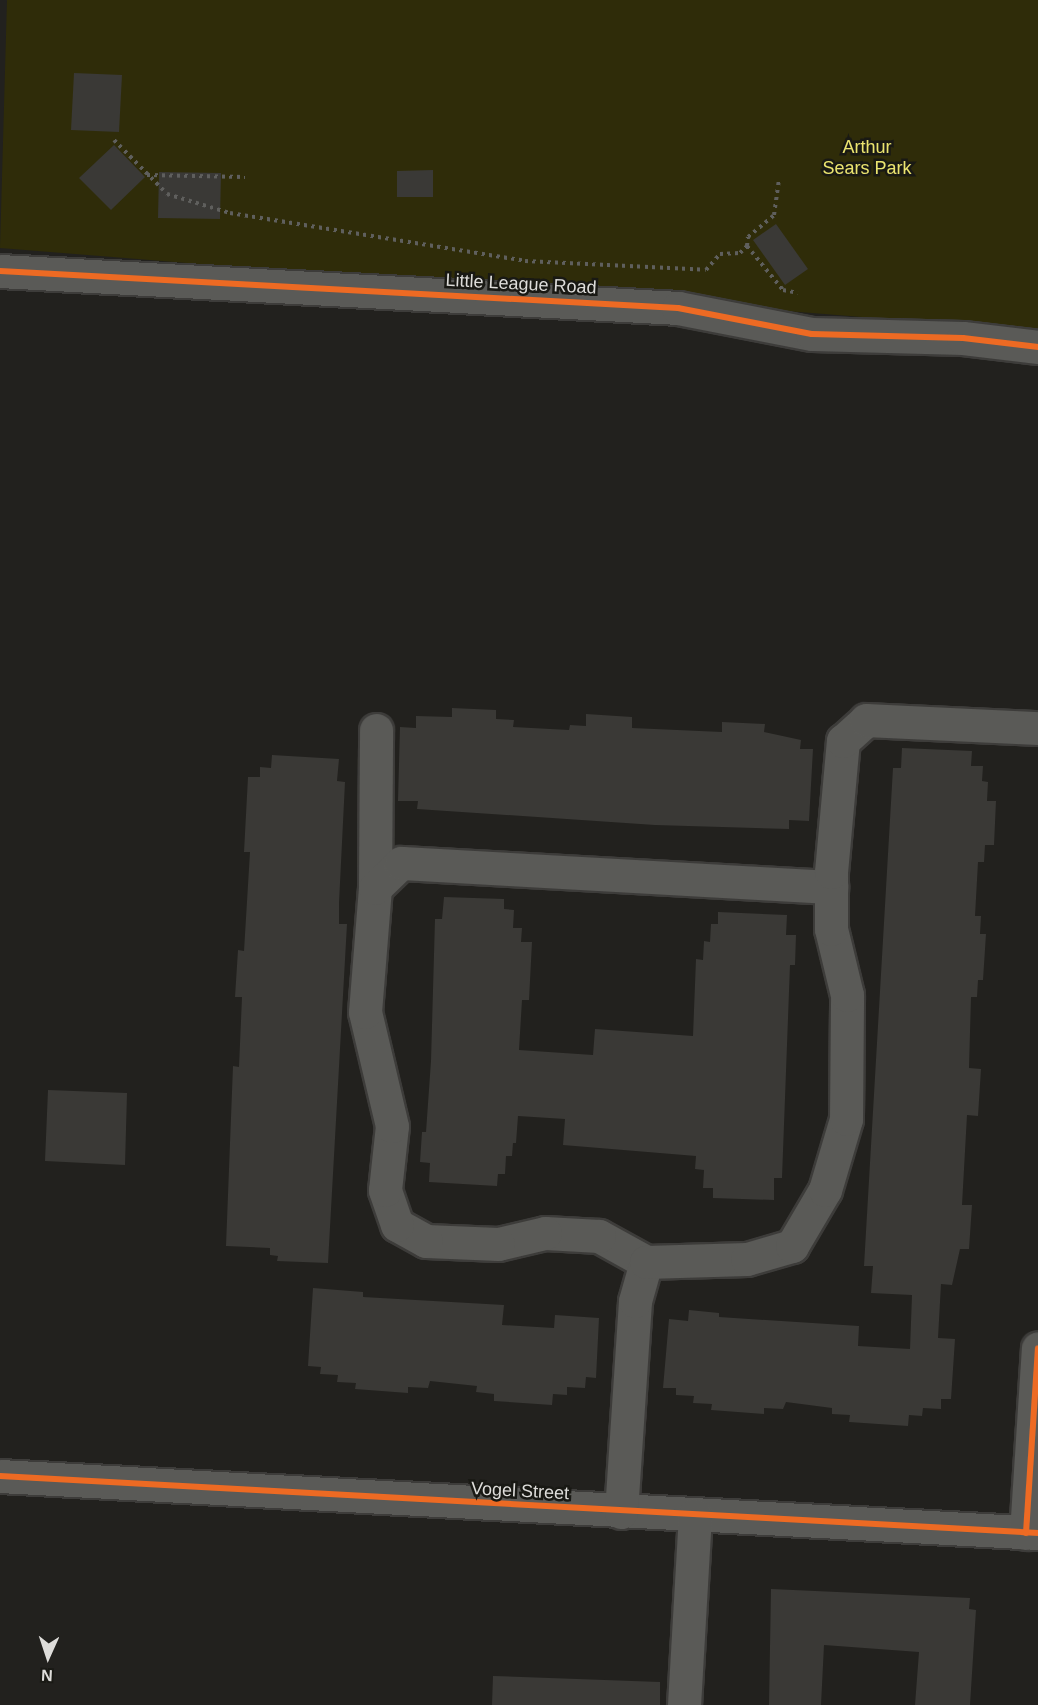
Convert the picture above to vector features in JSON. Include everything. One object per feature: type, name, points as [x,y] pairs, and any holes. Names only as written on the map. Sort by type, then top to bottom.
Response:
[{"type":"street","name":"Little League Road","points":[[0,271],[678,308],[812,334],[963,338],[1038,347]]},
{"type":"street","points":[[376,730],[375,888],[365,1012],[392,1126],[385,1190],[397,1225],[426,1241],[498,1244],[545,1233],[599,1236],[646,1262],[747,1259],[792,1246],[825,1190],[846,1119],[847,995],[831,929],[831,887],[843,741],[866,720],[1038,728]]},
{"type":"street","points":[[375,888],[401,862],[831,887]]},
{"type":"street","points":[[621,1512],[635,1301],[646,1262]]},
{"type":"street","points":[[1032,1533],[1038,1347]]},
{"type":"street","name":"Vogel Street","points":[[0,1476],[1032,1533]]},
{"type":"street","points":[[684,1705],[695,1515]]},
{"type":"path","points":[[114,140],[167,194],[196,205],[502,260],[706,270],[720,254],[740,254],[747,246],[748,237],[774,215],[779,179]]},
{"type":"path","points":[[147,175],[245,177]]},
{"type":"path","points":[[747,246],[783,290],[798,293]]},
{"type":"green space","name":"Arthur Sears Park","points":[[7,0],[1038,0],[1038,331],[0,248]]},
{"type":"building","points":[[74,73],[122,75],[119,132],[71,130]]},
{"type":"building","points":[[114,145],[145,177],[111,210],[79,178]]},
{"type":"building","points":[[433,170],[433,197],[397,197],[397,171]]},
{"type":"building","points":[[159,172],[221,173],[220,219],[158,218]]},
{"type":"building","points":[[776,224],[808,269],[785,285],[753,240]]},
{"type":"building","points":[[452,708],[496,710],[496,719],[514,720],[513,727],[569,730],[570,725],[586,726],[586,714],[632,717],[632,728],[722,732],[722,722],[765,724],[764,732],[801,740],[800,749],[813,749],[809,821],[789,820],[789,829],[655,825],[417,809],[418,801],[398,801],[400,727],[416,728],[416,716],[452,717]]},
{"type":"building","points":[[902,748],[972,751],[971,766],[983,766],[982,781],[988,782],[987,801],[996,801],[994,845],[985,845],[984,862],[978,862],[975,916],[981,916],[980,934],[986,934],[983,980],[978,980],[977,997],[971,997],[969,1068],[981,1069],[978,1116],[967,1115],[962,1205],[972,1205],[969,1249],[960,1249],[952,1285],[941,1284],[938,1338],[955,1339],[951,1399],[941,1399],[941,1409],[923,1408],[922,1416],[909,1415],[908,1426],[849,1422],[850,1415],[832,1414],[832,1408],[786,1402],[783,1409],[764,1408],[764,1414],[711,1410],[712,1404],[693,1403],[694,1396],[676,1395],[676,1388],[663,1388],[669,1319],[688,1321],[689,1310],[719,1313],[719,1317],[859,1326],[858,1346],[910,1349],[912,1295],[871,1293],[873,1266],[864,1266],[893,768],[901,768]]},
{"type":"building","points":[[272,755],[339,759],[337,781],[345,782],[339,924],[347,924],[328,1263],[277,1261],[278,1256],[270,1255],[270,1248],[226,1246],[233,1066],[239,1067],[242,997],[235,997],[238,950],[244,951],[250,852],[244,852],[248,777],[260,777],[260,767],[271,768]]},
{"type":"building","points":[[444,897],[504,899],[504,909],[514,910],[513,928],[522,928],[521,942],[532,942],[529,1000],[522,1000],[519,1050],[593,1055],[595,1029],[693,1036],[696,959],[703,960],[704,941],[710,942],[711,924],[718,924],[718,912],[787,915],[786,935],[796,935],[795,965],[790,965],[782,1178],[774,1178],[774,1200],[713,1198],[713,1188],[703,1188],[704,1170],[695,1169],[696,1156],[563,1145],[565,1119],[518,1116],[516,1143],[513,1143],[512,1156],[506,1156],[505,1174],[498,1174],[497,1186],[429,1182],[430,1163],[420,1162],[422,1132],[426,1132],[431,1061],[435,919],[442,919]]},
{"type":"building","points":[[48,1090],[127,1093],[125,1165],[45,1161]]},
{"type":"building","points":[[313,1288],[363,1292],[363,1297],[504,1305],[502,1325],[554,1328],[555,1315],[599,1318],[596,1378],[586,1377],[585,1388],[567,1387],[567,1395],[553,1394],[552,1405],[494,1401],[494,1394],[476,1392],[477,1386],[430,1381],[428,1388],[408,1387],[408,1393],[355,1389],[356,1383],[337,1382],[338,1375],[320,1374],[321,1367],[308,1366]]},
{"type":"building","points":[[771,1589],[970,1598],[969,1609],[976,1610],[970,1705],[915,1705],[919,1652],[824,1645],[821,1705],[769,1705]]},
{"type":"building","points":[[493,1676],[660,1682],[660,1705],[492,1705]]},
{"type":"cycle path","points":[[0,271],[678,308],[812,334],[963,338],[1038,347]]},
{"type":"cycle path","points":[[1026,1533],[1038,1348]]},
{"type":"cycle path","points":[[0,1476],[1038,1533]]}]
